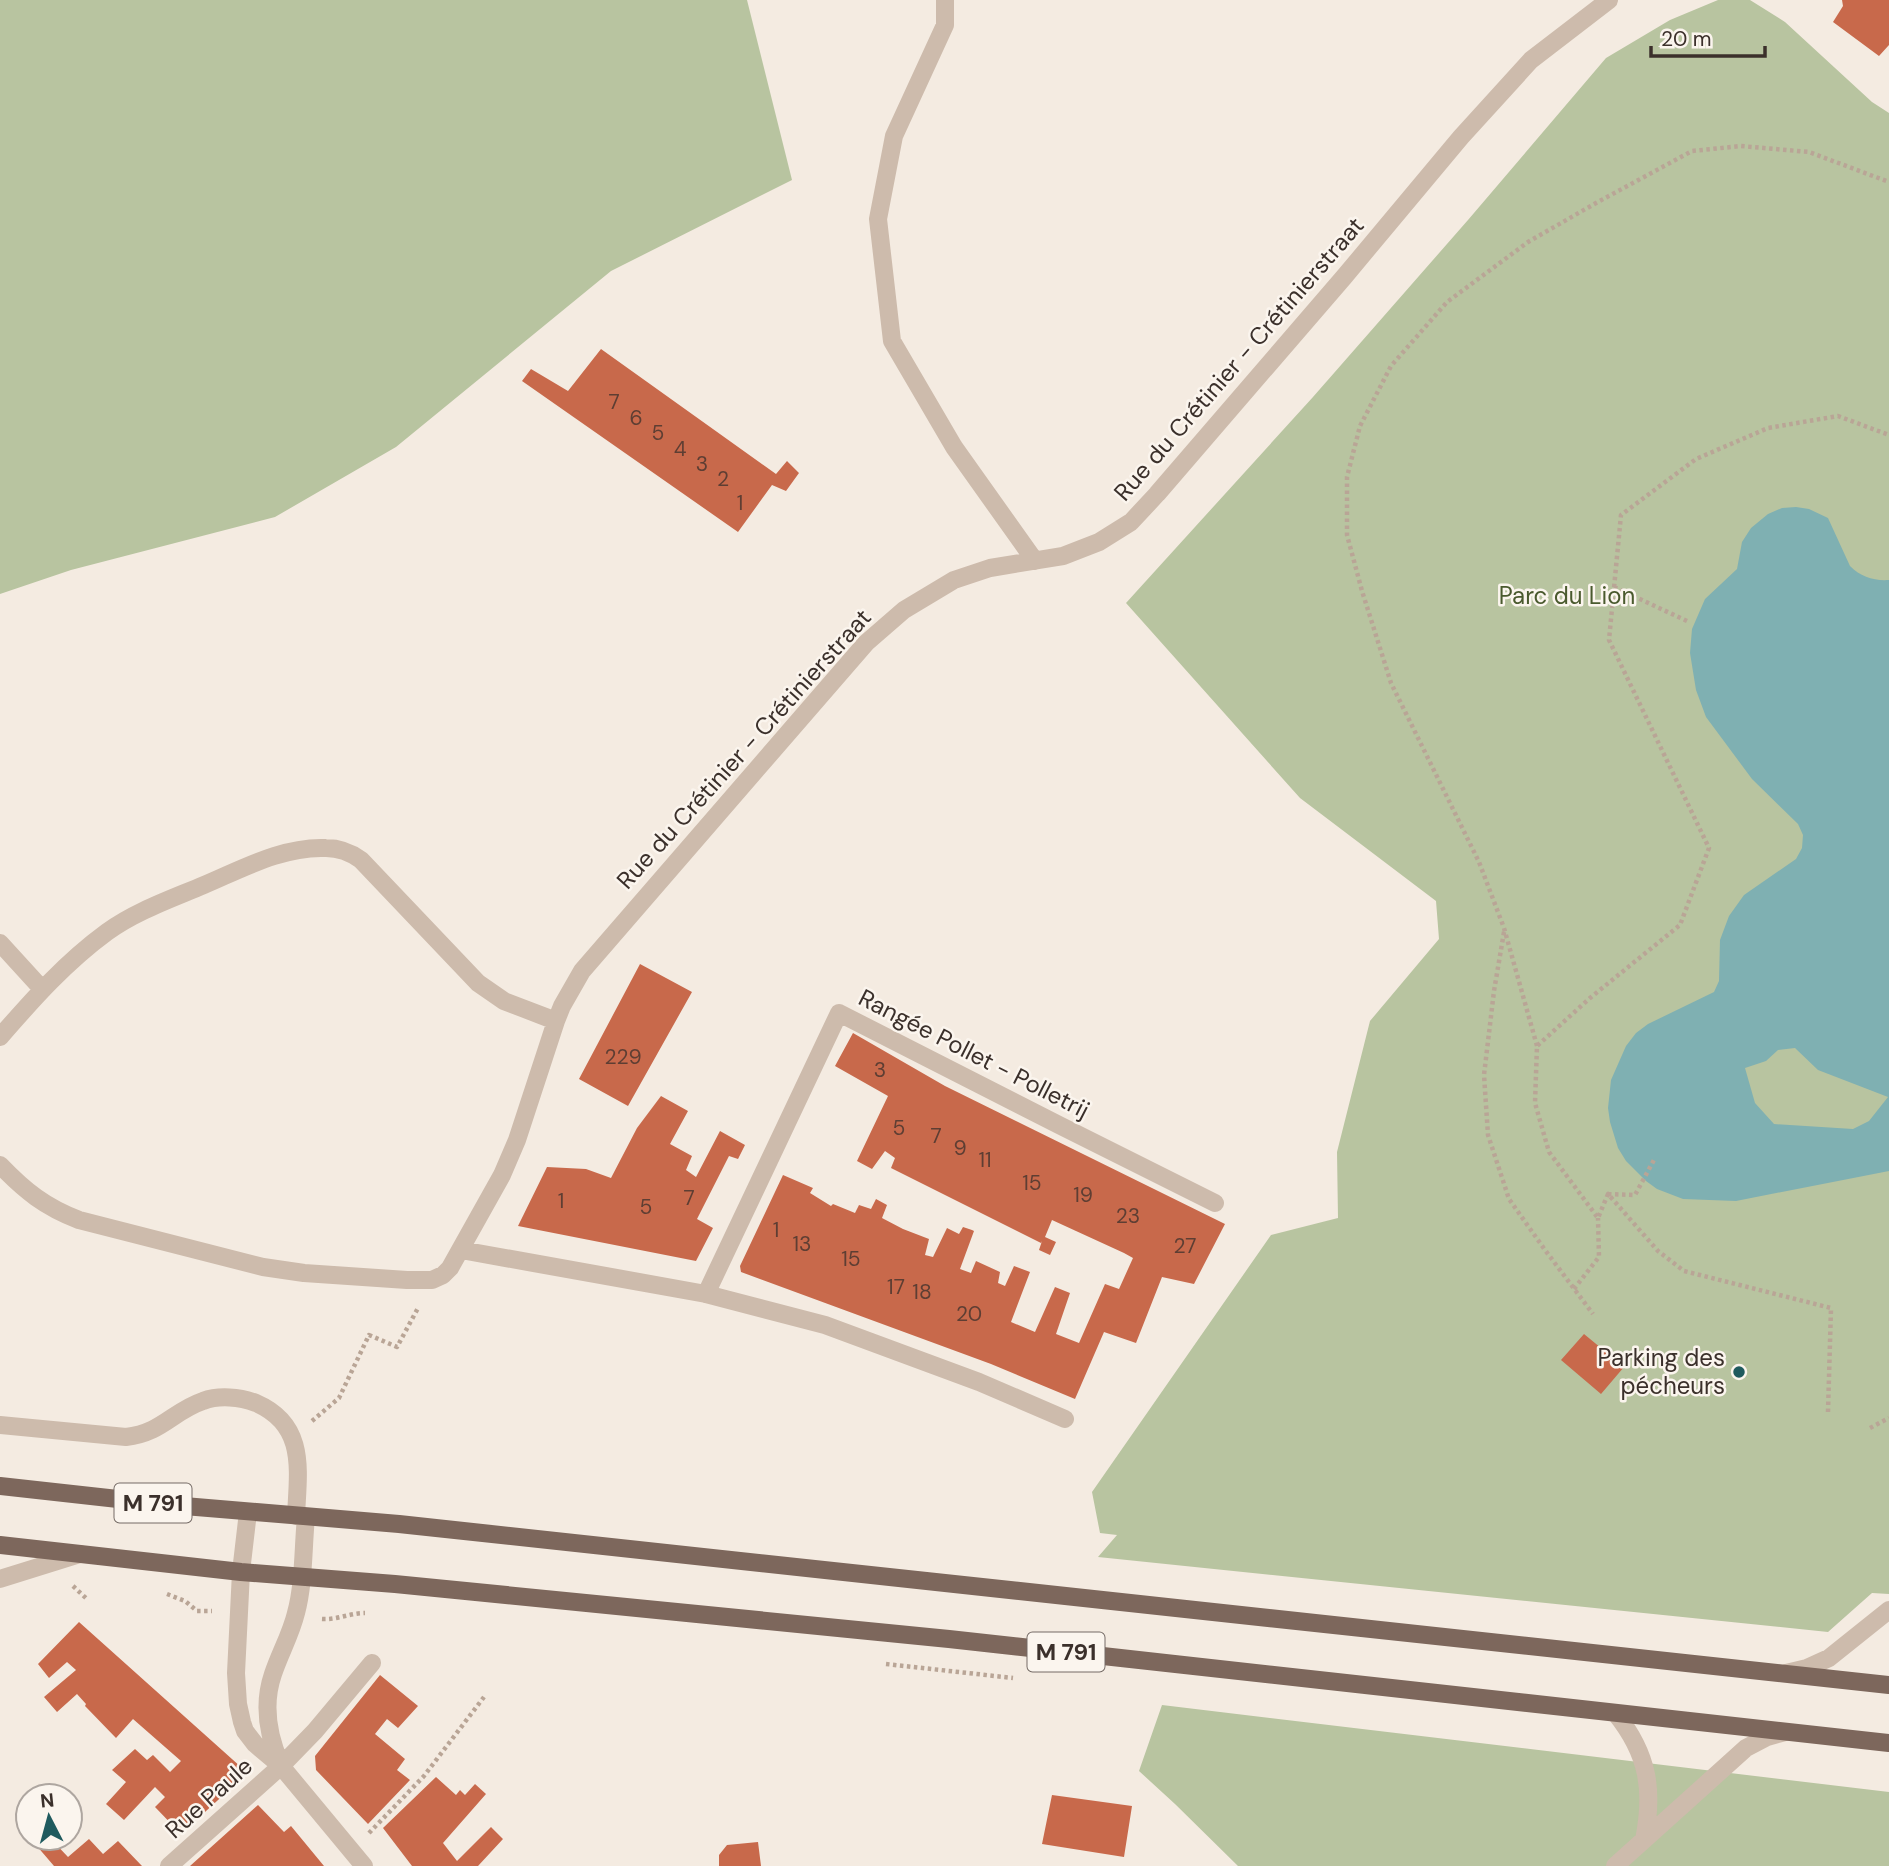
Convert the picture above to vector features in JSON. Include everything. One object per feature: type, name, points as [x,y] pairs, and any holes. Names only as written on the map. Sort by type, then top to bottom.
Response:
[{"type":"main road","name":"M 791","points":[[0,1486],[248,1512],[399,1524],[1889,1685]]},
{"type":"main road","name":"M 791","points":[[0,1545],[241,1572],[395,1584],[949,1639],[1889,1743]]},
{"type":"street","points":[[946,0],[945,25],[894,136],[878,219],[892,341],[954,447],[1035,561]]},
{"type":"street","name":"Rue du Crétinier - Crétinierstraat","points":[[432,1280],[450,1268],[510,1157],[555,1021],[571,988],[593,957],[878,631],[904,610],[954,580],[990,568],[1063,556],[1099,542],[1131,522],[1353,267],[1478,117],[1531,60],[1609,0]]},
{"type":"street","points":[[0,1037],[41,989],[87,948],[133,915],[267,859],[298,850],[326,848],[350,853],[361,860],[466,972],[490,993],[555,1021]]},
{"type":"street","points":[[0,943],[41,989]]},
{"type":"street","name":"Rangée Pollet - Polletrij","points":[[706,1294],[839,1013],[1216,1203]]},
{"type":"street","points":[[0,1165],[34,1198],[79,1220],[263,1267],[304,1273],[432,1280]]},
{"type":"street","points":[[461,1250],[706,1294],[846,1332],[979,1382],[1065,1419]]},
{"type":"street","points":[[0,1426],[125,1437],[159,1428],[204,1400],[223,1398],[250,1401],[282,1421],[293,1438],[298,1465],[301,1577],[296,1616],[273,1674],[268,1698],[270,1732],[281,1766]]},
{"type":"street","points":[[248,1512],[241,1572],[236,1673],[239,1713],[245,1731],[255,1744],[281,1766],[364,1866]]},
{"type":"street","points":[[0,1579],[80,1554]]},
{"type":"street","points":[[1786,1673],[1829,1658],[1889,1610]]},
{"type":"street","name":"Rue Paule","points":[[169,1866],[281,1766],[372,1664]]},
{"type":"street","points":[[1616,1714],[1636,1743],[1646,1771],[1650,1802],[1644,1840]]},
{"type":"street","points":[[1615,1866],[1746,1748],[1767,1737],[1785,1732]]},
{"type":"path","points":[[1598,1218],[1549,1153],[1535,1103],[1537,1045],[1504,928],[1479,862],[1391,683],[1362,591],[1347,535],[1347,477],[1360,426],[1391,366],[1447,302],[1528,242],[1692,152],[1741,146],[1810,152],[1889,182]]},
{"type":"path","points":[[1537,1045],[1680,925],[1709,848],[1609,640],[1621,514],[1696,459],[1768,428],[1838,416],[1889,435]]},
{"type":"path","points":[[1614,587],[1687,621]]},
{"type":"path","points":[[1504,928],[1484,1074],[1488,1135],[1509,1199],[1593,1314]]},
{"type":"path","points":[[1608,1194],[1634,1195],[1655,1158]]},
{"type":"path","points":[[1574,1289],[1599,1257],[1598,1218],[1608,1194]]},
{"type":"path","points":[[1608,1194],[1658,1251],[1684,1270],[1831,1308],[1828,1412]]},
{"type":"path","points":[[339,1398],[369,1335],[397,1347],[432,1280]]},
{"type":"path","points":[[1870,1427],[1889,1418]]},
{"type":"path","points":[[161,1592],[185,1601],[197,1611],[239,1612]]},
{"type":"path","points":[[296,1616],[331,1620],[355,1613],[368,1613]]},
{"type":"path","points":[[873,1663],[1024,1679]]},
{"type":"path","points":[[352,1851],[424,1776],[484,1697]]},
{"type":"green space","points":[[0,0],[747,0],[792,180],[611,271],[396,447],[275,517],[71,570],[0,594]]},
{"type":"green space","name":"Parc du Lion","points":[[1718,0],[1750,0],[1785,22],[1872,102],[1889,113],[1889,1594],[1872,1593],[1828,1632],[1098,1557],[1117,1535],[1100,1533],[1092,1492],[1271,1235],[1338,1218],[1337,1152],[1370,1021],[1439,939],[1436,901],[1300,798],[1126,603],[1313,397],[1606,58],[1670,20]]},
{"type":"green space","points":[[1162,1705],[1889,1792],[1889,1866],[1238,1866],[1139,1771]]},
{"type":"water","points":[[1782,508],[1809,509],[1828,518],[1850,566],[1868,578],[1889,580],[1889,1171],[1736,1201],[1683,1199],[1657,1189],[1646,1181],[1626,1161],[1618,1148],[1608,1108],[1611,1080],[1626,1046],[1636,1033],[1648,1024],[1714,992],[1719,981],[1720,940],[1729,916],[1744,895],[1796,859],[1802,848],[1803,835],[1798,824],[1752,779],[1706,717],[1696,690],[1690,653],[1692,629],[1705,599],[1737,569],[1742,542],[1751,528],[1768,514]],"holes":[[[1795,1048],[1818,1070],[1888,1097],[1869,1121],[1853,1129],[1774,1124],[1755,1103],[1745,1068],[1766,1061],[1778,1050]]]},
{"type":"building","points":[[1842,0],[1889,0],[1889,45],[1879,56],[1833,22],[1843,6]]},
{"type":"building","points":[[601,349],[776,474],[787,461],[799,473],[786,491],[772,485],[738,532],[522,381],[531,369],[568,391]]},
{"type":"building","points":[[640,964],[692,992],[628,1106],[579,1079]]},
{"type":"building","points":[[853,1033],[945,1086],[1225,1224],[1194,1284],[1162,1277],[1136,1343],[1104,1332],[1075,1399],[991,1364],[741,1272],[740,1266],[783,1175],[813,1188],[810,1193],[831,1206],[833,1204],[855,1213],[859,1205],[871,1209],[876,1199],[887,1205],[882,1218],[929,1239],[925,1255],[933,1257],[947,1228],[959,1234],[963,1227],[974,1231],[960,1269],[971,1273],[976,1261],[1000,1272],[998,1283],[1005,1286],[1014,1266],[1030,1272],[1011,1322],[1035,1332],[1055,1287],[1070,1293],[1056,1334],[1079,1343],[1105,1284],[1119,1289],[1133,1258],[1124,1253],[1052,1220],[1045,1237],[1056,1242],[1050,1255],[1039,1250],[1042,1241],[1041,1243],[891,1168],[895,1158],[885,1151],[872,1169],[857,1161],[888,1096],[835,1066]]},
{"type":"building","points":[[661,1096],[688,1111],[670,1144],[692,1156],[686,1170],[696,1177],[720,1131],[745,1145],[738,1159],[729,1156],[697,1219],[713,1228],[696,1261],[518,1226],[547,1167],[586,1169],[611,1178],[637,1128]]},
{"type":"building","points":[[1584,1334],[1624,1367],[1601,1394],[1561,1360]]},
{"type":"building","points":[[79,1622],[242,1768],[242,1778],[181,1834],[155,1807],[165,1797],[155,1787],[124,1820],[106,1804],[126,1782],[112,1770],[135,1749],[147,1760],[153,1755],[170,1772],[181,1761],[133,1719],[116,1738],[77,1694],[57,1712],[44,1697],[76,1670],[67,1662],[49,1678],[38,1664]]},
{"type":"building","points":[[380,1675],[418,1706],[398,1728],[387,1719],[375,1734],[405,1759],[397,1770],[410,1780],[368,1824],[316,1770],[315,1756]]},
{"type":"building","points":[[436,1777],[456,1795],[460,1790],[465,1795],[475,1784],[486,1794],[443,1843],[457,1861],[491,1827],[503,1839],[478,1866],[412,1866],[383,1828]]},
{"type":"building","points":[[1052,1795],[1132,1806],[1124,1857],[1042,1844]]},
{"type":"building","points":[[258,1805],[284,1832],[291,1826],[324,1866],[190,1866]]},
{"type":"building","points":[[89,1839],[103,1854],[118,1841],[142,1866],[54,1866],[42,1852],[63,1852],[68,1857],[74,1852],[84,1852],[84,1843]]},
{"type":"building","points":[[758,1842],[761,1866],[719,1866],[719,1855],[727,1845]]},
{"type":"place","name":"Parking des pécheurs","points":[[1739,1372]]}]
